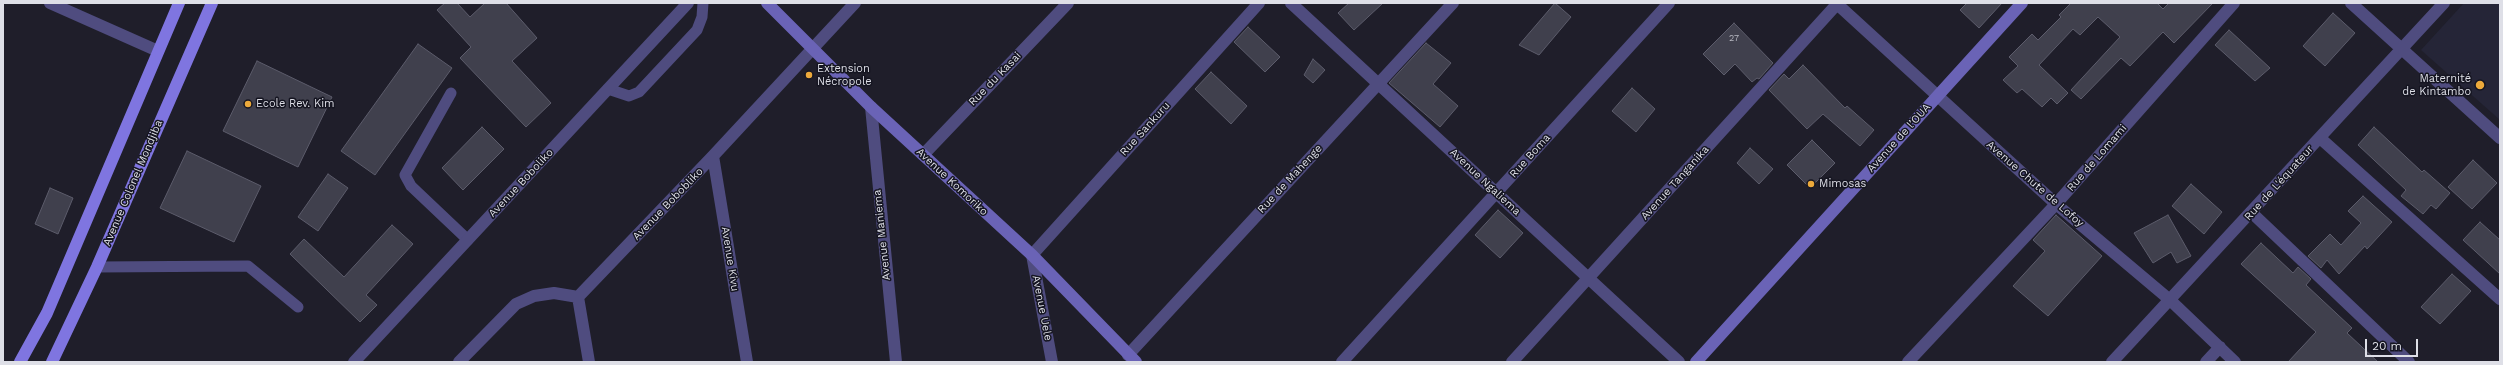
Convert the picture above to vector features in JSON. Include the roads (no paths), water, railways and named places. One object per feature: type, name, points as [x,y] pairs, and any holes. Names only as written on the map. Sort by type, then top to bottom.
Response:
[{"type":"main road","points":[[20,362],[47,313],[179,3]]},
{"type":"main road","name":"Avenue Colonel Mondjiba","points":[[52,362],[97,267],[212,3]]},
{"type":"street","points":[[50,3],[158,51]]},
{"type":"street","name":"Avenue Boboliko","points":[[354,362],[688,3]]},
{"type":"street","name":"Avenue Komoriko","points":[[767,3],[812,51],[870,107],[1032,255],[1132,359]]},
{"type":"street","name":"Avenue Bobobliko","points":[[578,297],[812,51],[855,3]]},
{"type":"street","name":"Rue du Kasai","points":[[923,155],[1068,3]]},
{"type":"street","name":"Rue Sankuru","points":[[1032,255],[1259,3]]},
{"type":"street","name":"Avenue Ngaliema","points":[[1291,3],[1589,277],[1679,362]]},
{"type":"street","name":"Rue de Mahenge","points":[[1132,359],[1452,3]]},
{"type":"street","name":"Rue Boma","points":[[1342,362],[1669,3]]},
{"type":"street","name":"Avenue Chute de Lofoy","points":[[1837,3],[1937,97],[2056,204],[2170,300],[2235,362]]},
{"type":"street","name":"Avenue Tanganika","points":[[1512,362],[1837,3]]},
{"type":"street","name":"Avenue de l’OUA","points":[[1696,362],[2022,3]]},
{"type":"street","name":"Rue de Lomami","points":[[1908,362],[2056,204],[2234,3]]},
{"type":"street","points":[[2351,3],[2500,138]]},
{"type":"street","name":"Rue de L'équateur","points":[[2112,362],[2252,213],[2444,3]]},
{"type":"street","name":"Avenue Maniema","points":[[870,107],[896,362]]},
{"type":"street","points":[[2320,138],[2500,299]]},
{"type":"street","name":"Avenue Kivu","points":[[713,156],[747,362]]},
{"type":"street","points":[[2252,213],[2409,362]]},
{"type":"street","name":"Avenue Uele","points":[[1032,255],[1052,362]]},
{"type":"street","points":[[459,362],[516,304],[534,296],[554,293],[578,297],[589,362]]},
{"type":"street","points":[[2206,362],[2220,347]]},
{"type":"lane","points":[[608,89],[629,96],[639,92],[697,30],[702,17],[703,3]]},
{"type":"lane","points":[[451,93],[406,175],[411,186],[468,240]]},
{"type":"lane","points":[[97,267],[248,266],[298,307]]},
{"type":"place","name":"Extension Nécropole","points":[[809,75]]},
{"type":"place","name":"Maternité de Kintambo","points":[[2480,85]]},
{"type":"place","name":"Ecole Rev. Kim","points":[[248,104]]},
{"type":"place","name":"Mimosas","points":[[1811,184]]}]
